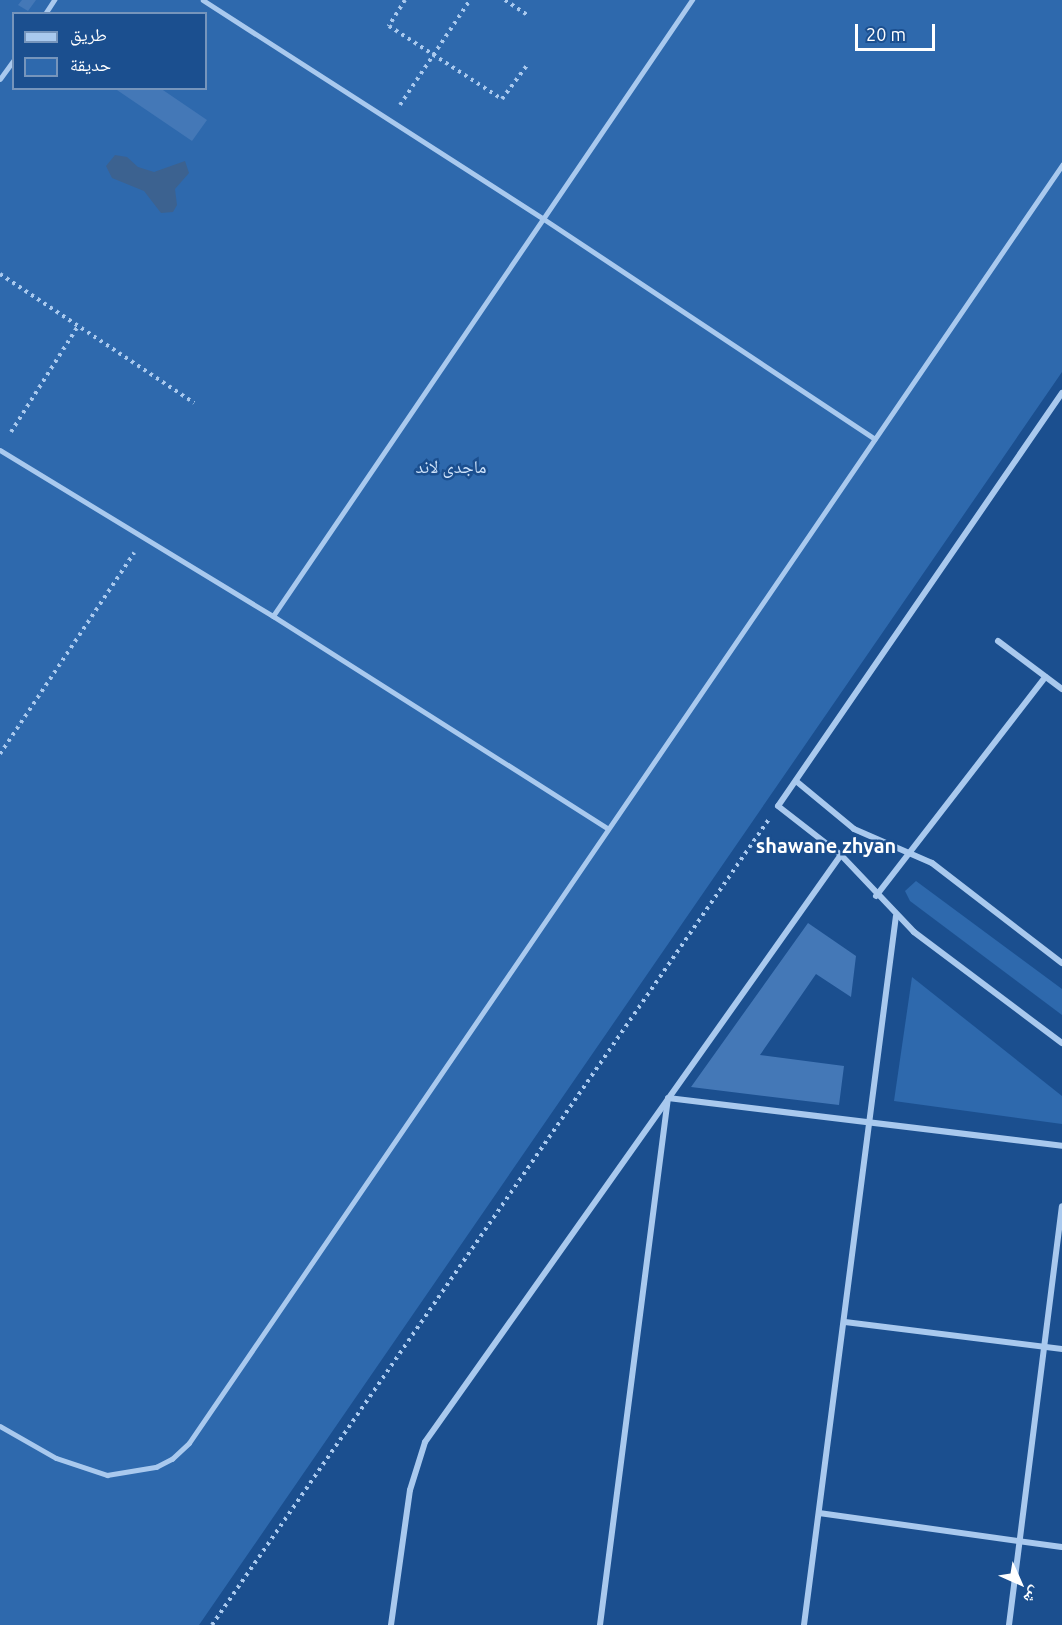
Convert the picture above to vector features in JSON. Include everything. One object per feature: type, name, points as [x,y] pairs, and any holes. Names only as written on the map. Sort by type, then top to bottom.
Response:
[{"type":"street","points":[[1062,393],[778,806],[841,855],[896,916],[1062,1043]]},
{"type":"street","points":[[998,641],[1062,689]]},
{"type":"street","points":[[876,896],[1045,677]]},
{"type":"street","points":[[796,781],[854,830],[912,851],[1062,963]]},
{"type":"street","points":[[391,1625],[410,1490],[425,1442],[841,855]]},
{"type":"street","points":[[804,1625],[896,916]]},
{"type":"street","points":[[668,1098],[1062,1146]]},
{"type":"street","points":[[600,1625],[668,1098]]},
{"type":"street","points":[[1009,1625],[1062,1206]]},
{"type":"street","points":[[844,1322],[1062,1349]]},
{"type":"street","points":[[819,1513],[1062,1546]]},
{"type":"lane","points":[[203,0],[544,219],[875,439]]},
{"type":"lane","points":[[273,616],[692,0]]},
{"type":"lane","points":[[0,79],[12,63]]},
{"type":"lane","points":[[0,1426],[56,1458],[107,1475],[156,1467],[172,1459],[189,1443],[1062,165]]},
{"type":"lane","points":[[0,450],[273,616],[608,829]]},
{"type":"path","points":[[405,0],[389,26],[502,99],[528,64]]},
{"type":"path","points":[[399,105],[470,0]]},
{"type":"path","points":[[505,0],[529,16]]},
{"type":"path","points":[[0,274],[194,403]]},
{"type":"path","points":[[11,432],[78,326]]},
{"type":"path","points":[[0,754],[134,553]]},
{"type":"path","points":[[214,1624],[778,806]]},
{"type":"green space","name":"ماجدی لاند","points":[[0,0],[1062,0],[1062,372],[199,1625],[0,1625]]},
{"type":"green space","points":[[916,881],[1062,989],[1062,1015],[910,901],[905,891]]},
{"type":"green space","points":[[912,977],[1062,1096],[1062,1124],[894,1101]]},
{"type":"shaded area","points":[[115,155],[127,157],[138,167],[154,172],[185,161],[189,173],[175,189],[177,205],[173,212],[161,213],[144,191],[112,178],[106,166]]},
{"type":"building","points":[[22,0],[36,0],[28,11],[18,5]]},
{"type":"building","points":[[117,90],[163,90],[207,120],[192,141]]},
{"type":"building","points":[[808,923],[856,956],[851,997],[816,974],[760,1055],[844,1066],[839,1105],[691,1087]]},
{"type":"district","name":"shawane zhyan","points":[[826,845]]}]
